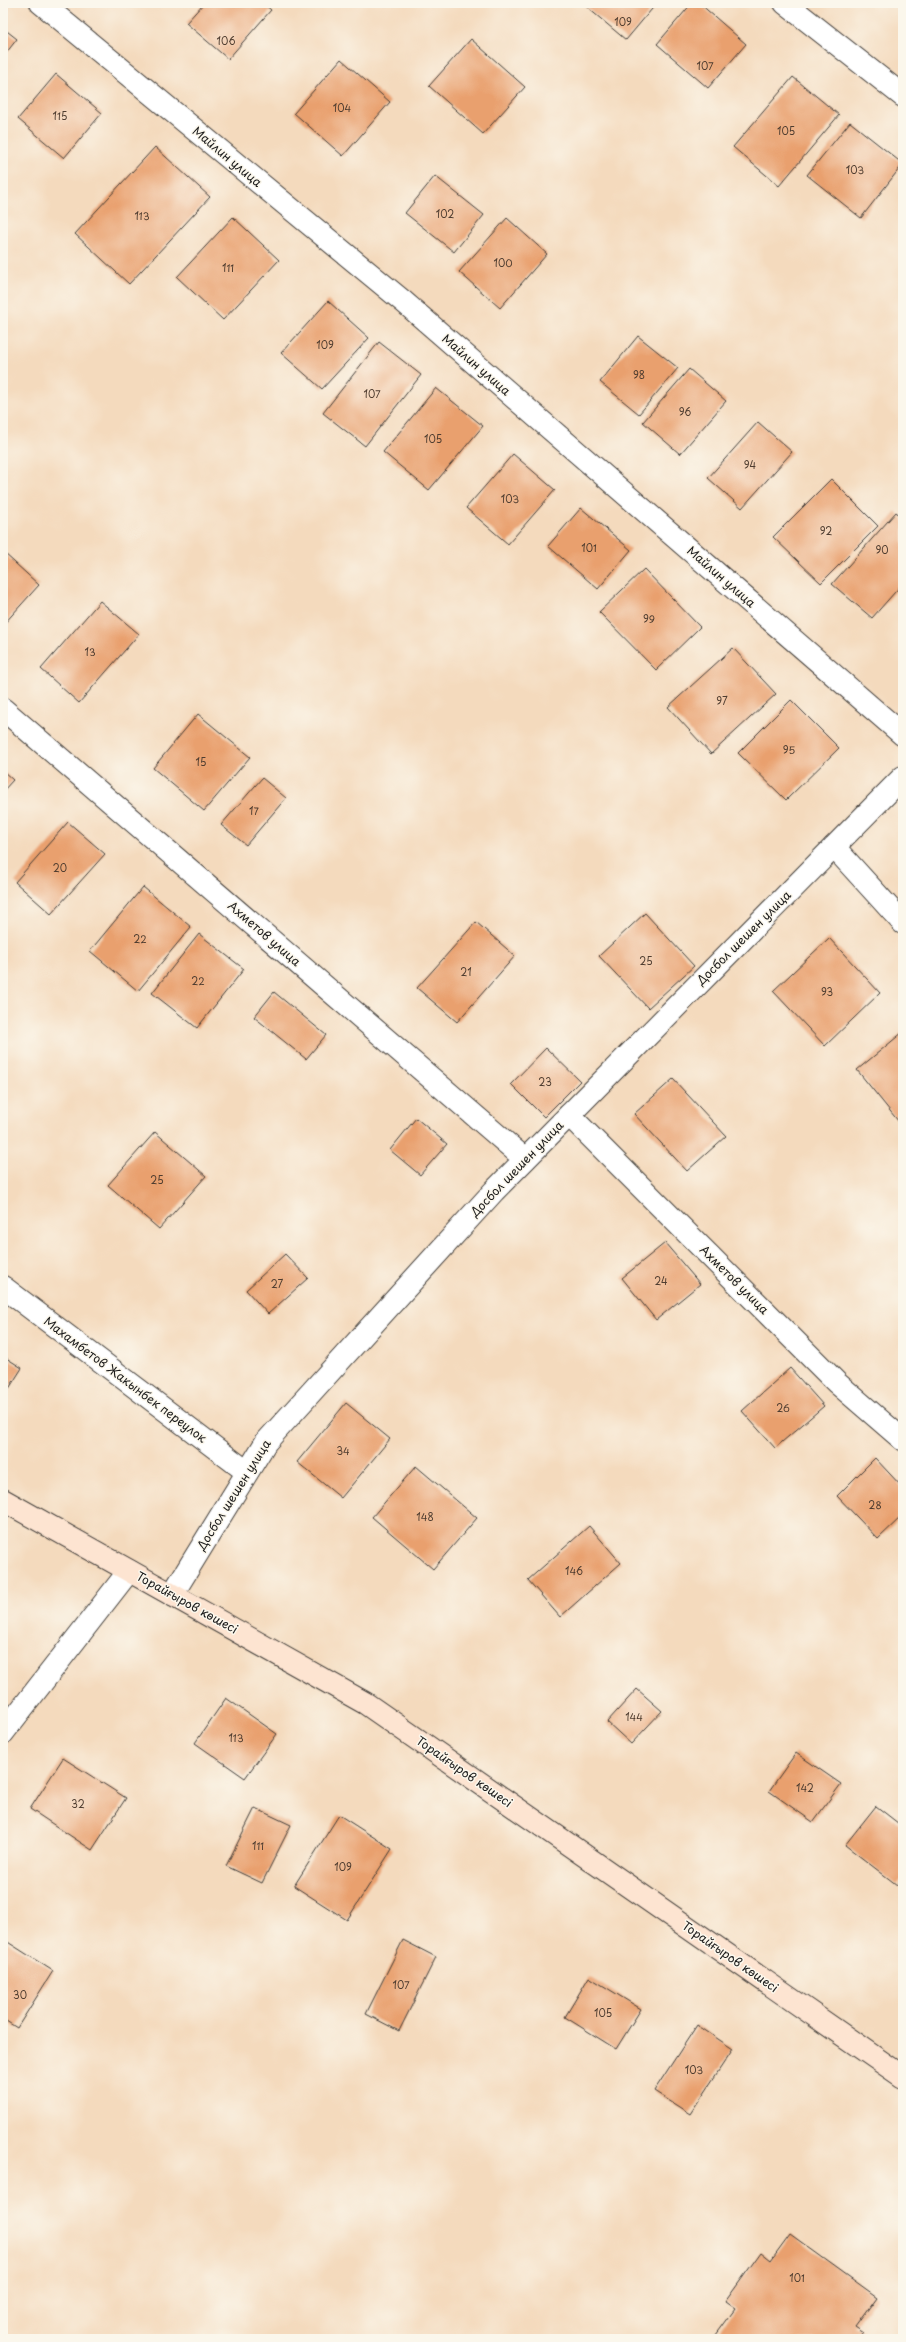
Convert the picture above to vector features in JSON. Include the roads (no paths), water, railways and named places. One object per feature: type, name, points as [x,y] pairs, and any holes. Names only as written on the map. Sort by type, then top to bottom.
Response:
[{"type":"street","name":"Майлин улица","points":[[41,3],[404,302],[903,735]]},
{"type":"street","points":[[785,3],[903,96]]},
{"type":"street","name":"Ахметов улица","points":[[3,709],[525,1159]]},
{"type":"street","name":"Досбол шешен улица","points":[[172,1594],[266,1442],[525,1159],[903,777]]},
{"type":"street","points":[[834,847],[903,923]]},
{"type":"street","name":"Ахметов улица","points":[[569,1115],[836,1383],[903,1440]]},
{"type":"street","name":"Махамбетов Жакынбек переулок","points":[[3,1287],[248,1472]]},
{"type":"street","name":"Торайғыров көшесі","points":[[3,1500],[365,1703],[903,2077]]},
{"type":"street","points":[[3,1732],[129,1571]]}]
